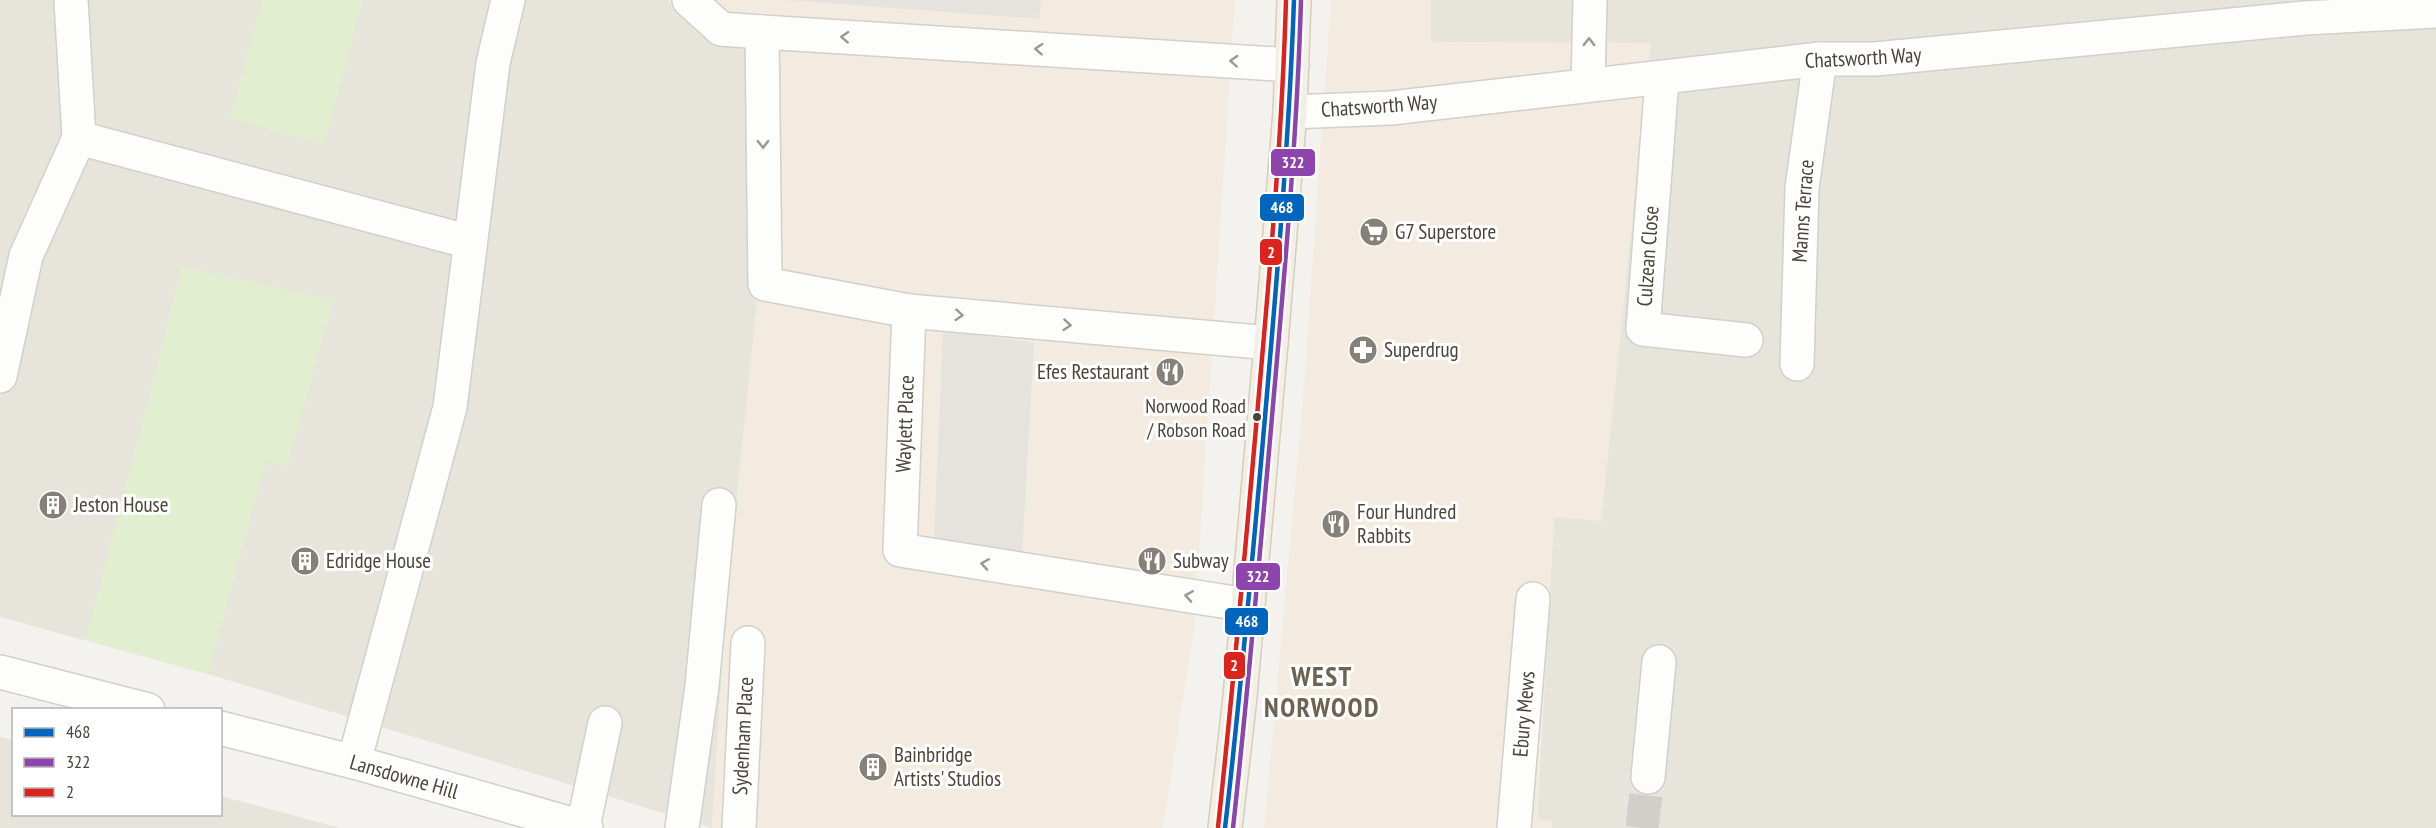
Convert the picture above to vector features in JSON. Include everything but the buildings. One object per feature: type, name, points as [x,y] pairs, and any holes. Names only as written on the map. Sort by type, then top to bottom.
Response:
[{"type":"main road","points":[[1226,828],[1272,343],[1290,112],[1294,0]]},
{"type":"street","points":[[0,376],[26,256],[79,138],[71,0]]},
{"type":"street","points":[[354,762],[450,407],[493,63],[508,0]]},
{"type":"street","points":[[689,0],[721,29],[1292,65]]},
{"type":"street","points":[[1588,84],[1590,0]]},
{"type":"street","name":"Chatsworth Way","points":[[1290,112],[1391,108],[1588,84],[1662,79],[1820,59],[1875,60],[2305,18],[2436,11]]},
{"type":"street","points":[[762,32],[765,284],[909,310],[1272,343]]},
{"type":"street","name":"Manns Terrace","points":[[1797,364],[1802,188],[1820,59]]},
{"type":"street","name":"Culzean Close","points":[[1662,79],[1643,329],[1746,340]]},
{"type":"street","points":[[79,138],[470,242]]},
{"type":"street","name":"Waylett Place","points":[[909,310],[900,550],[1247,605]]},
{"type":"street","points":[[682,828],[702,686],[719,505]]},
{"type":"street","name":"Ebury Mews","points":[[1514,828],[1533,599]]},
{"type":"street","name":"Sydenham Place","points":[[739,828],[747,643]]},
{"type":"street","points":[[1648,777],[1659,662]]},
{"type":"street","points":[[0,672],[140,708]]},
{"type":"street","points":[[584,827],[605,723]]},
{"type":"street","name":"Lansdowne Hill","points":[[222,729],[354,762],[584,827]]},
{"type":"shaded area","points":[[0,0],[669,0],[674,11],[782,64],[727,591],[712,828],[208,674],[0,617]]},
{"type":"shaded area","points":[[669,0],[1235,0],[1194,629],[1163,828],[712,828],[727,591],[782,64],[674,11]]},
{"type":"shaded area","points":[[786,0],[1041,0],[1039,19]]},
{"type":"shaded area","points":[[1331,0],[1431,0],[1431,42],[1651,43],[1601,521],[1554,517],[1537,819],[1551,821],[1552,828],[1264,828],[1303,399]]},
{"type":"shaded area","points":[[1431,0],[2436,0],[2436,828],[1552,828],[1551,821],[1537,820],[1554,517],[1601,520],[1650,43],[1431,42]]},
{"type":"shaded area","points":[[943,330],[1034,343],[1022,557],[934,541]]},
{"type":"shaded area","points":[[0,737],[12,740],[12,816],[222,816],[222,796],[340,828],[0,828]]},
{"type":"green space","points":[[262,0],[363,0],[324,144],[230,118]]},
{"type":"green space","points":[[182,266],[333,301],[287,466],[266,461],[208,674],[86,640]]},
{"type":"tunnel","points":[[1642,828],[1648,777]]},
{"type":"transit line","name":"2","points":[[1218,827],[1239,622],[1270,260],[1286,0]]},
{"type":"transit line","name":"468","points":[[1225,828],[1274,313],[1286,156],[1294,0]]},
{"type":"transit line","name":"322","points":[[1233,828],[1254,622],[1285,261],[1301,0]]},
{"type":"place","name":"G7 Superstore","points":[[1374,232]]},
{"type":"place","name":"Superdrug","points":[[1363,350]]},
{"type":"place","name":"Efes Restaurant","points":[[1170,372]]},
{"type":"place","name":"Norwood Road / Robson Road","points":[[1257,417]]},
{"type":"place","name":"Jeston House","points":[[53,505]]},
{"type":"place","name":"Four Hundred Rabbits","points":[[1336,524]]},
{"type":"place","name":"Edridge House","points":[[305,561]]},
{"type":"place","name":"Subway","points":[[1152,561]]},
{"type":"place","name":"Bainbridge Artists' Studios","points":[[873,767]]},
{"type":"district","name":"WEST NORWOOD","points":[[1322,692]]}]
